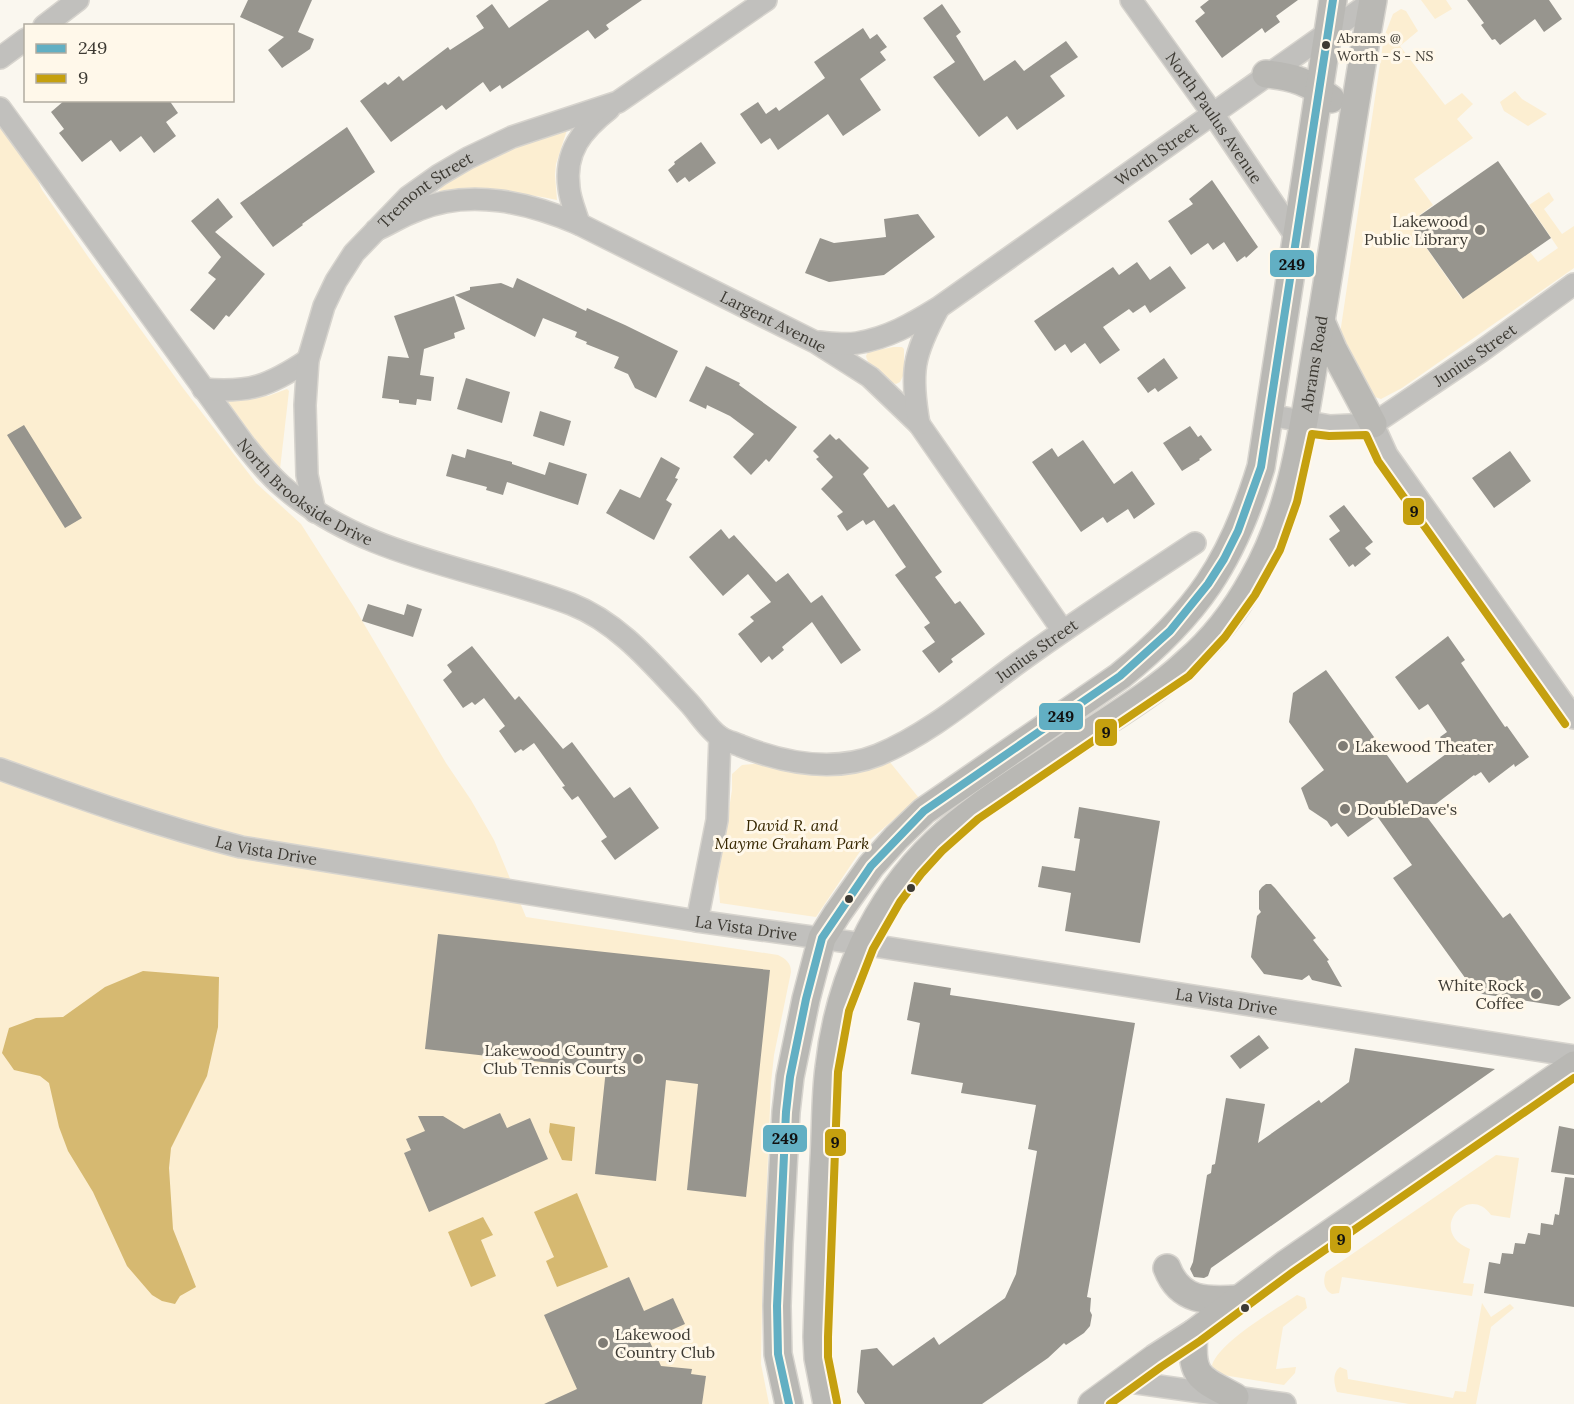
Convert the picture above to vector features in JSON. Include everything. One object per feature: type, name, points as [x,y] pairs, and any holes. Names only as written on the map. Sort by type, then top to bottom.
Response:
[{"type":"main road","points":[[789,1404],[778,1354],[777,1306],[786,1112],[790,1077],[806,999],[822,938],[871,866],[924,811],[1120,676],[1174,629],[1214,577],[1242,523],[1256,481],[1269,415],[1333,0]]},
{"type":"main road","name":"Abrams Road","points":[[827,1404],[818,1358],[817,1337],[831,1053],[839,1008],[862,944],[913,867],[942,837],[972,811],[1183,667],[1225,621],[1259,568],[1287,500],[1304,422],[1373,0]]},
{"type":"main road","points":[[1266,75],[1285,76],[1304,81],[1319,89],[1336,103],[1352,126]]},
{"type":"main road","points":[[1321,321],[1373,424]]},
{"type":"main road","points":[[1183,667],[1184,648],[1189,638],[1242,563],[1253,536],[1262,511],[1261,495],[1256,481]]},
{"type":"main road","points":[[1092,1404],[1408,1178],[1574,1065]]},
{"type":"main road","points":[[779,1244],[820,1247]]},
{"type":"main road","points":[[1167,1268],[1174,1284],[1194,1297],[1211,1301],[1238,1299]]},
{"type":"main road","points":[[1194,1333],[1193,1359],[1196,1373],[1208,1383],[1235,1397]]},
{"type":"street","points":[[47,24],[78,0]]},
{"type":"street","name":"Tremont Street","points":[[579,224],[569,188],[569,165],[574,145],[589,125],[618,102],[766,0]]},
{"type":"street","name":"North Paulus Avenue","points":[[1131,0],[1213,114],[1296,237]]},
{"type":"street","name":"Worth Street","points":[[815,342],[854,343],[884,337],[907,327],[938,308],[1373,0]]},
{"type":"street","points":[[0,58],[24,40]]},
{"type":"street","name":"Tremont Street","points":[[315,512],[307,475],[305,405],[308,360],[324,306],[336,281],[354,253],[408,197],[468,158],[512,137],[618,102]]},
{"type":"street","name":"North Brookside Drive","points":[[0,108],[244,444],[282,486],[315,512],[387,547],[546,594],[577,606],[609,625],[643,653],[720,737],[771,757],[799,763],[852,762],[876,756]]},
{"type":"street","name":"Largent Avenue","points":[[376,230],[419,209],[446,202],[475,200],[514,202],[543,209],[579,224],[815,342],[870,377],[919,424],[1063,631]]},
{"type":"street","name":"Junius Street","points":[[1373,424],[1480,352],[1574,284]]},
{"type":"street","name":"Worth Street","points":[[919,424],[913,390],[914,373],[919,348],[938,308]]},
{"type":"street","points":[[203,389],[227,391],[262,386],[283,377],[308,360]]},
{"type":"street","points":[[1269,415],[1330,426],[1373,424],[1387,455],[1574,718]]},
{"type":"street","name":"Junius Street","points":[[876,756],[918,735],[1063,631],[1195,543]]},
{"type":"street","points":[[697,921],[717,820],[720,737]]},
{"type":"street","name":"La Vista Drive","points":[[0,769],[174,830],[241,846],[697,921],[862,944],[1574,1056]]},
{"type":"street","points":[[1123,1381],[1285,1404]]},
{"type":"green space","points":[[1421,0],[1446,0],[1452,9],[1435,19]]},
{"type":"green space","points":[[1401,9],[1406,11],[1418,31],[1400,46],[1445,105],[1462,93],[1473,104],[1457,119],[1473,138],[1414,179],[1433,205],[1409,223],[1462,299],[1530,252],[1538,262],[1558,248],[1529,205],[1549,192],[1554,200],[1544,209],[1562,234],[1574,226],[1574,268],[1402,388],[1381,399],[1372,396],[1340,334],[1384,37],[1393,14]]},
{"type":"green space","points":[[1515,91],[1522,99],[1547,114],[1528,126],[1504,111],[1500,102]]},
{"type":"green space","points":[[0,125],[89,258],[183,388],[256,483],[301,524],[354,607],[494,840],[526,917],[778,955],[789,964],[791,972],[774,1055],[771,1083],[761,1364],[769,1404],[0,1404]]},
{"type":"green space","points":[[567,130],[556,164],[557,200],[498,191],[439,191],[462,172],[479,163]]},
{"type":"green space","points":[[893,347],[904,349],[904,374],[900,382],[896,384],[878,373],[870,365],[866,356],[868,352]]},
{"type":"green space","points":[[287,389],[289,391],[280,469],[276,472],[227,409],[226,402],[268,396]]},
{"type":"green space","name":"David R. and Mayme Graham Park","points":[[889,761],[919,798],[865,844],[816,917],[720,903],[718,878],[732,790],[732,774],[742,765],[765,763],[800,769],[878,767]]},
{"type":"green space","points":[[1496,1155],[1519,1158],[1510,1218],[1491,1215],[1482,1206],[1472,1204],[1455,1213],[1451,1222],[1451,1232],[1457,1241],[1470,1249],[1463,1283],[1474,1284],[1472,1296],[1342,1277],[1339,1293],[1332,1294],[1327,1290],[1324,1281],[1326,1272]]},
{"type":"green space","points":[[1297,1295],[1305,1298],[1307,1308],[1283,1327],[1276,1369],[1296,1367],[1295,1373],[1284,1385],[1215,1372],[1212,1365],[1226,1346],[1249,1327]]},
{"type":"green space","points":[[1482,1303],[1491,1317],[1510,1304],[1514,1308],[1491,1327],[1476,1404],[1409,1404],[1337,1392],[1335,1375],[1340,1367],[1347,1370],[1348,1379],[1453,1398],[1455,1391],[1466,1392]]},
{"type":"shaded area","points":[[143,971],[219,977],[218,1027],[207,1076],[171,1148],[169,1168],[173,1229],[196,1287],[180,1296],[175,1304],[162,1301],[152,1295],[127,1266],[93,1192],[68,1151],[59,1127],[49,1083],[40,1076],[14,1070],[2,1053],[9,1028],[36,1018],[63,1017],[105,987]]},
{"type":"shaded area","points":[[550,1123],[575,1127],[572,1161],[562,1160],[549,1132]]},
{"type":"shaded area","points":[[577,1193],[608,1267],[557,1287],[546,1261],[554,1257],[534,1212]]},
{"type":"shaded area","points":[[483,1217],[493,1235],[481,1240],[496,1276],[471,1287],[448,1232]]},
{"type":"building","points":[[248,0],[312,0],[298,32],[314,39],[310,49],[282,68],[268,50],[284,37],[240,17]]},
{"type":"building","points":[[549,0],[642,0],[606,25],[609,29],[595,39],[588,30],[502,89],[500,85],[490,92],[483,82],[446,110],[442,105],[391,142],[360,101],[385,82],[388,85],[399,76],[403,81],[448,47],[450,50],[484,28],[476,16],[492,4],[509,28]]},
{"type":"building","points":[[1209,0],[1298,0],[1276,16],[1280,22],[1265,33],[1262,28],[1222,58],[1195,21],[1205,13],[1200,7]]},
{"type":"building","points":[[1467,0],[1549,0],[1562,19],[1544,32],[1535,19],[1500,45],[1495,39],[1492,40],[1481,25],[1484,23]]},
{"type":"building","points":[[942,4],[961,32],[956,36],[984,81],[1015,60],[1024,71],[1066,41],[1078,57],[1050,76],[1065,96],[1017,130],[1007,116],[979,137],[933,77],[955,62],[923,18]]},
{"type":"building","points":[[863,28],[870,39],[877,34],[887,47],[880,52],[886,60],[860,79],[881,110],[843,136],[828,114],[778,150],[770,138],[761,144],[740,114],[758,102],[766,114],[776,107],[779,111],[825,78],[814,62]]},
{"type":"building","points":[[63,102],[170,102],[178,113],[166,122],[176,136],[154,153],[141,136],[120,152],[111,140],[82,162],[59,133],[64,129],[51,112]]},
{"type":"building","points":[[347,127],[375,172],[273,247],[240,203]]},
{"type":"building","points":[[701,142],[716,163],[689,182],[685,177],[677,183],[668,170],[675,164],[674,162]]},
{"type":"building","name":"Lakewood Public Library","points":[[1498,161],[1551,238],[1463,299],[1409,223]]},
{"type":"building","points":[[1212,180],[1258,247],[1246,258],[1245,256],[1237,262],[1224,242],[1213,250],[1208,243],[1191,255],[1168,221],[1193,204],[1189,199]]},
{"type":"building","points":[[218,198],[233,217],[215,232],[265,274],[229,317],[226,315],[214,330],[190,310],[216,279],[208,273],[221,257],[191,221]]},
{"type":"building","points":[[918,214],[935,237],[884,275],[829,282],[805,273],[820,238],[834,243],[886,237],[884,219]]},
{"type":"building","points":[[1137,262],[1150,280],[1170,266],[1186,288],[1150,313],[1145,305],[1133,313],[1129,309],[1103,327],[1120,350],[1100,364],[1085,343],[1071,353],[1065,344],[1055,351],[1034,321],[1113,267],[1119,275]]},
{"type":"building","points":[[517,278],[678,351],[656,398],[635,388],[628,374],[614,368],[619,357],[586,344],[587,342],[575,337],[577,332],[543,318],[535,337],[455,295],[470,290],[470,287],[501,283],[513,288]]},
{"type":"building","points":[[454,296],[465,329],[454,333],[455,338],[424,349],[420,375],[434,377],[431,401],[417,399],[416,405],[382,398],[388,356],[409,358],[394,316]]},
{"type":"building","points":[[1164,358],[1178,378],[1158,392],[1155,388],[1148,393],[1137,378]]},
{"type":"building","points":[[706,366],[740,383],[739,385],[797,427],[769,462],[766,459],[751,475],[733,457],[754,434],[730,416],[707,405],[706,409],[689,401]]},
{"type":"building","points":[[466,378],[510,392],[502,423],[457,409]]},
{"type":"building","points":[[540,411],[571,421],[564,446],[533,436]]},
{"type":"building","points":[[24,425],[82,518],[65,528],[7,435]]},
{"type":"building","points":[[1190,426],[1198,437],[1201,435],[1212,450],[1182,471],[1163,443]]},
{"type":"building","points":[[830,434],[836,440],[839,438],[869,468],[863,474],[888,508],[894,504],[942,572],[935,577],[955,604],[960,601],[985,634],[951,659],[953,662],[939,673],[922,651],[935,642],[924,627],[930,623],[895,575],[906,567],[874,520],[866,525],[863,520],[847,531],[837,516],[843,512],[821,489],[833,477],[816,459],[819,457],[813,451]]},
{"type":"building","points":[[1083,440],[1114,484],[1132,471],[1155,504],[1134,519],[1128,509],[1107,523],[1103,517],[1081,532],[1032,462],[1052,448],[1058,457]]},
{"type":"building","points":[[467,449],[512,462],[512,464],[545,475],[549,462],[587,474],[578,505],[507,482],[503,495],[486,490],[487,487],[446,476],[452,454],[465,458]]},
{"type":"building","points":[[1510,451],[1531,481],[1494,508],[1472,478]]},
{"type":"building","points":[[661,457],[680,468],[675,478],[678,479],[666,500],[672,504],[654,540],[606,513],[620,489],[640,498]]},
{"type":"building","points":[[1344,505],[1373,542],[1365,548],[1371,554],[1355,567],[1353,564],[1349,567],[1329,539],[1340,531],[1329,516]]},
{"type":"building","points":[[721,529],[729,539],[734,535],[776,582],[788,573],[811,603],[822,595],[861,650],[841,664],[812,622],[782,647],[784,650],[772,660],[769,656],[761,663],[738,634],[754,621],[750,617],[771,602],[748,574],[723,596],[689,557]]},
{"type":"building","points":[[368,604],[404,615],[407,604],[422,609],[413,637],[362,621]]},
{"type":"building","points":[[1448,636],[1465,660],[1461,663],[1505,727],[1507,726],[1529,757],[1515,767],[1514,764],[1489,783],[1481,772],[1474,775],[1424,813],[1503,918],[1510,913],[1571,998],[1559,1006],[1476,993],[1393,878],[1412,865],[1377,816],[1348,837],[1337,823],[1331,827],[1327,821],[1309,809],[1301,788],[1324,770],[1289,722],[1293,693],[1326,670],[1407,783],[1450,751],[1440,737],[1447,732],[1428,704],[1419,710],[1395,677]]},
{"type":"building","points":[[472,646],[515,700],[519,696],[563,749],[572,742],[614,798],[630,787],[659,828],[615,860],[601,841],[607,837],[578,796],[572,800],[562,787],[565,786],[534,743],[523,751],[521,749],[515,753],[499,731],[505,726],[484,698],[475,705],[472,702],[463,708],[443,680],[452,672],[447,665]]},
{"type":"building","points":[[1079,807],[1160,821],[1140,943],[1065,931],[1071,893],[1038,887],[1042,866],[1075,871],[1080,839],[1074,838]]},
{"type":"building","points":[[1266,884],[1271,884],[1275,888],[1316,938],[1313,940],[1329,960],[1327,961],[1342,987],[1312,980],[1309,975],[1302,980],[1264,974],[1251,957],[1257,916],[1261,912],[1259,891]]},
{"type":"building","name":"Lakewood Country Club Tennis Courts","points":[[438,934],[770,970],[746,1197],[687,1190],[698,1084],[666,1080],[656,1181],[595,1174],[606,1069],[425,1049]]},
{"type":"building","points":[[914,982],[951,988],[950,995],[1135,1023],[1087,1297],[1091,1298],[1090,1326],[1084,1333],[1066,1345],[1064,1343],[1048,1358],[982,1404],[865,1404],[857,1392],[861,1350],[877,1348],[893,1366],[934,1337],[939,1345],[1005,1298],[1016,1274],[1037,1151],[1028,1149],[1036,1105],[961,1093],[963,1083],[911,1074],[920,1023],[907,1020]]},
{"type":"building","points":[[1259,1035],[1269,1048],[1240,1069],[1230,1056]]},
{"type":"building","points":[[1355,1048],[1495,1069],[1211,1268],[1208,1276],[1194,1277],[1190,1269],[1207,1175],[1211,1173],[1212,1165],[1215,1164],[1226,1098],[1265,1104],[1258,1143],[1319,1100],[1321,1103],[1349,1082]]},
{"type":"building","points":[[500,1113],[507,1128],[530,1118],[548,1159],[429,1212],[404,1153],[411,1150],[406,1139],[425,1131],[418,1116],[443,1116],[464,1129]]},
{"type":"building","points":[[1559,1126],[1574,1129],[1574,1175],[1551,1172]]},
{"type":"building","points":[[1565,1177],[1574,1178],[1574,1307],[1484,1293],[1489,1262],[1500,1264],[1502,1253],[1513,1254],[1515,1243],[1525,1244],[1528,1233],[1540,1235],[1541,1223],[1553,1225],[1555,1214],[1559,1215]]},
{"type":"building","name":"Lakewood Country Club","points":[[629,1277],[644,1311],[673,1298],[685,1324],[649,1340],[661,1366],[692,1369],[691,1374],[706,1376],[702,1404],[544,1404],[577,1389],[544,1315]]},
{"type":"transit line","name":"249","points":[[789,1404],[778,1354],[777,1306],[786,1112],[790,1077],[806,999],[822,938],[871,866],[924,811],[1120,676],[1170,631],[1208,584],[1224,559],[1238,531],[1261,467],[1333,0]]},
{"type":"transit line","name":"9","points":[[837,1402],[828,1357],[828,1337],[838,1072],[849,1011],[873,949],[900,902],[921,874],[942,851],[978,819],[1189,676],[1225,637],[1255,595],[1280,550],[1297,502],[1312,434],[1366,435],[1378,461],[1565,724]]},
{"type":"transit line","name":"9","points":[[1110,1404],[1293,1272],[1574,1078]]},
{"type":"place","name":"Abrams @ Worth - S - NS","points":[[1326,45]]},
{"type":"place","name":"Lakewood Public Library","points":[[1480,230]]},
{"type":"place","name":"Lakewood Theater","points":[[1343,746]]},
{"type":"place","name":"DoubleDave's","points":[[1345,809]]},
{"type":"place","name":"White Rock Coffee","points":[[1536,994]]},
{"type":"place","name":"Lakewood Country Club Tennis Courts","points":[[638,1059]]},
{"type":"place","name":"Lakewood Country Club","points":[[603,1343]]}]
